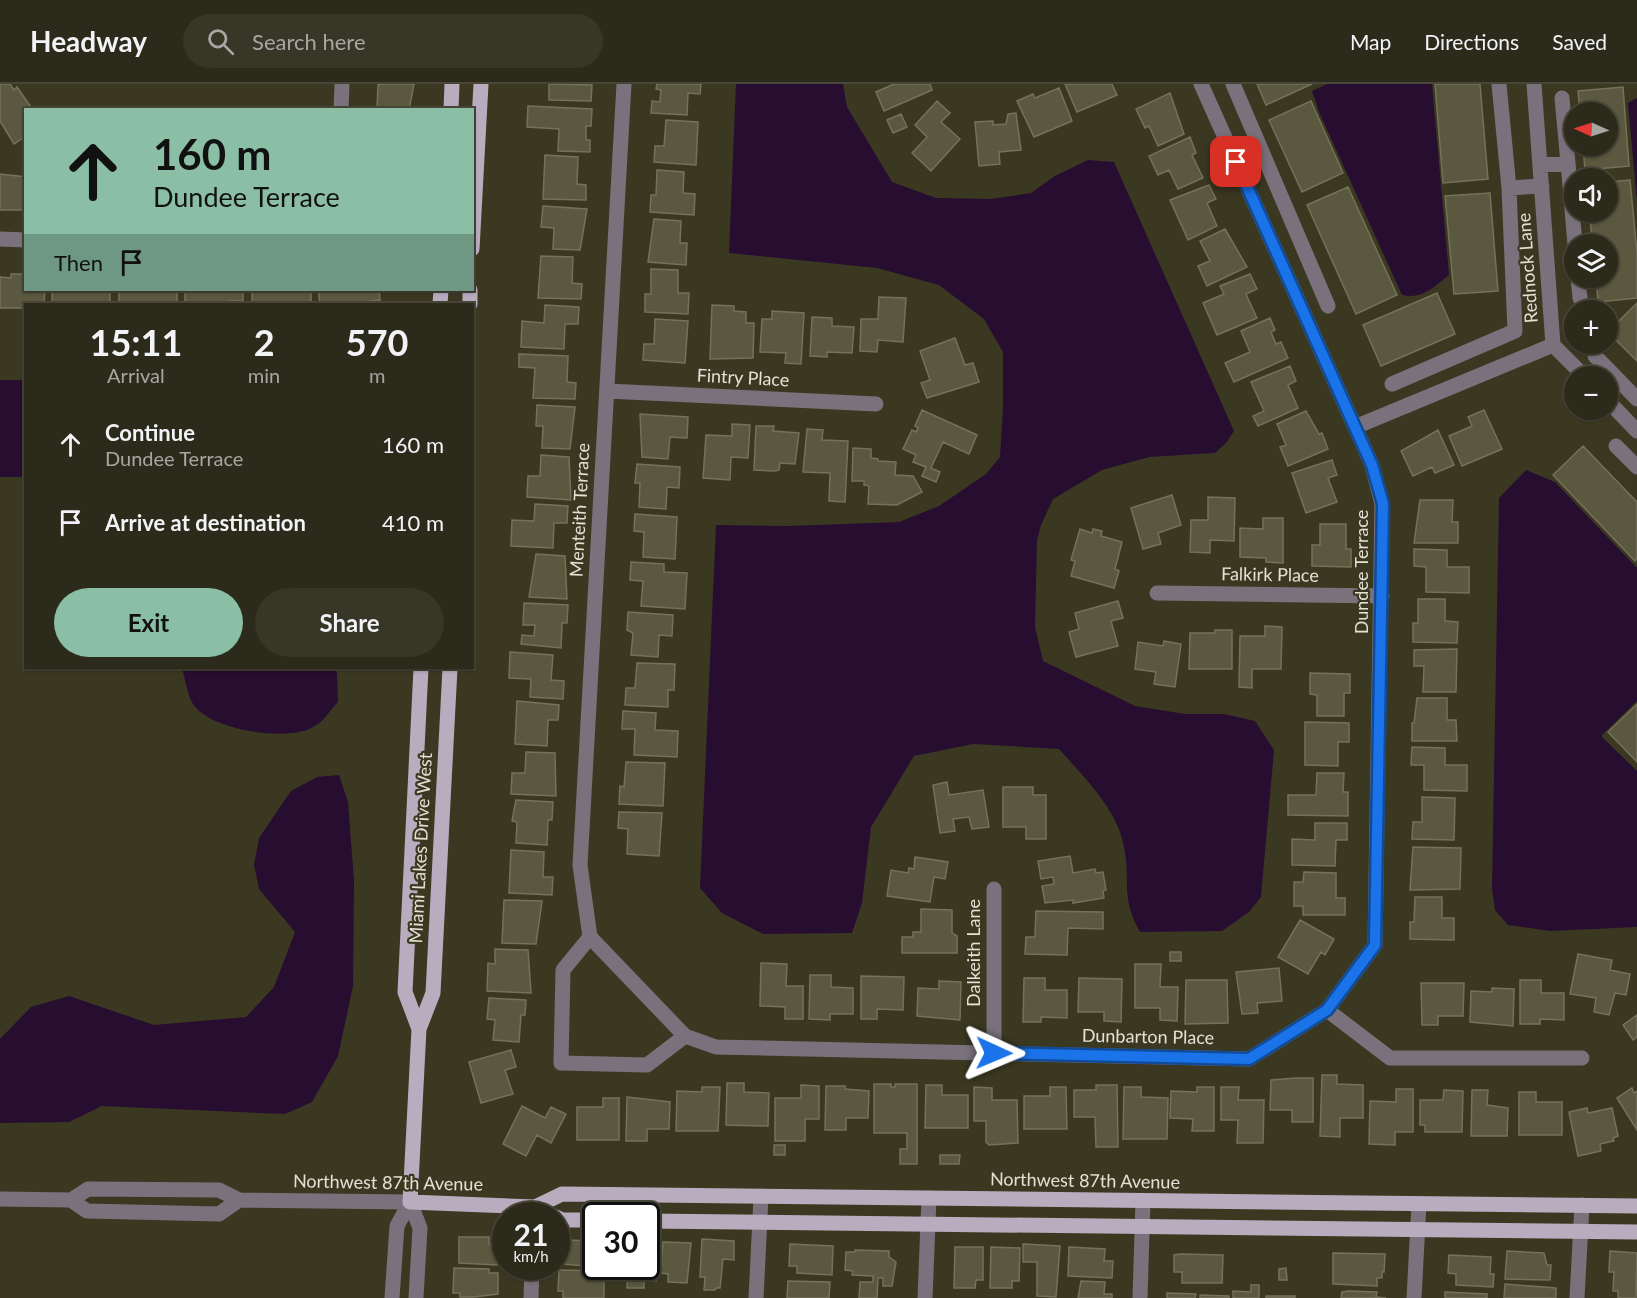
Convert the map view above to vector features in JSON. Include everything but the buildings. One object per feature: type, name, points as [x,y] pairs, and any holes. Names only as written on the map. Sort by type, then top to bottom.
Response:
[{"type":"main road","points":[[451,108],[452,84]]},
{"type":"main road","points":[[474,212],[481,84]]},
{"type":"main road","name":"Miami Lakes Drive West","points":[[419,1029],[405,992],[421,669]]},
{"type":"main road","name":"Miami Lakes Drive West","points":[[410,1202],[419,1029],[433,993],[450,669]]},
{"type":"main road","name":"Northwest 87th Avenue","points":[[549,1202],[562,1194],[1637,1206]]},
{"type":"main road","name":"Northwest 87th Avenue","points":[[410,1202],[492,1208]]},
{"type":"main road","points":[[660,1221],[1637,1233]]},
{"type":"street","points":[[340,108],[342,84]]},
{"type":"street","name":"Menteith Terrace","points":[[590,937],[580,865],[624,84]]},
{"type":"street","name":"Dundee Terrace","points":[[1201,84],[1372,465],[1383,504],[1375,945],[1327,1010]]},
{"type":"street","points":[[1233,84],[1328,306]]},
{"type":"street","points":[[1392,384],[1515,331],[1509,188],[1499,84]]},
{"type":"street","name":"Rednock Lane","points":[[1355,427],[1552,345],[1534,84]]},
{"type":"street","points":[[1562,98],[1574,234]]},
{"type":"street","points":[[1540,165],[1568,163]]},
{"type":"street","points":[[1509,188],[1542,186]]},
{"type":"street","points":[[1263,221],[1288,209]]},
{"type":"street","points":[[0,239],[24,240]]},
{"type":"street","points":[[1579,288],[1580,298]]},
{"type":"street","points":[[1552,345],[1574,366]]},
{"type":"street","points":[[1595,356],[1637,399]]},
{"type":"street","name":"Fintry Place","points":[[607,391],[876,404]]},
{"type":"street","points":[[1618,411],[1637,431]]},
{"type":"street","points":[[1616,446],[1637,467]]},
{"type":"street","name":"Falkirk Place","points":[[1157,593],[1382,596]]},
{"type":"street","name":"Dalkeith Lane","points":[[994,889],[994,1053]]},
{"type":"street","points":[[590,937],[563,970],[561,1063],[647,1065],[685,1036]]},
{"type":"street","name":"Dunbarton Place","points":[[590,937],[685,1036],[716,1047],[1249,1059],[1327,1010]]},
{"type":"street","points":[[1327,1010],[1390,1058],[1582,1058]]},
{"type":"street","name":"Northwest 87th Avenue","points":[[71,1200],[88,1189],[219,1190],[239,1200],[410,1202]]},
{"type":"street","points":[[756,1298],[761,1197]]},
{"type":"street","points":[[925,1298],[929,1198]]},
{"type":"street","name":"Northwest 87th Avenue","points":[[0,1199],[71,1200],[87,1211],[219,1214],[239,1200]]},
{"type":"street","points":[[1140,1298],[1143,1201]]},
{"type":"street","points":[[392,1298],[397,1226],[410,1202]]},
{"type":"street","points":[[410,1202],[420,1228],[416,1298]]},
{"type":"street","points":[[1414,1298],[1419,1204]]},
{"type":"street","points":[[1577,1298],[1582,1205]]},
{"type":"street","points":[[531,1298],[532,1280]]},
{"type":"shaded area","points":[[736,84],[843,84],[847,107],[892,182],[936,198],[991,199],[1031,193],[1055,176],[1088,160],[1114,162],[1234,431],[1215,453],[1149,457],[1102,470],[1053,499],[1037,540],[1035,627],[1043,661],[1135,706],[1185,714],[1224,714],[1255,721],[1274,750],[1261,897],[1249,912],[1222,931],[1140,932],[1130,908],[1124,847],[1115,820],[1089,782],[1059,749],[973,744],[914,756],[871,827],[862,903],[852,933],[763,934],[722,913],[700,888],[716,525],[789,526],[899,522],[939,506],[986,474],[1000,457],[1003,407],[1003,352],[984,319],[939,285],[877,268],[729,253]]},
{"type":"shaded area","points":[[1327,84],[1432,84],[1449,275],[1422,294],[1402,295],[1319,112],[1312,91]]},
{"type":"shaded area","points":[[1637,98],[1637,202],[1628,103]]},
{"type":"shaded area","points":[[0,380],[24,380],[24,477],[0,477]]},
{"type":"shaded area","points":[[1526,470],[1555,482],[1637,568],[1637,701],[1601,736],[1637,771],[1637,927],[1550,931],[1508,925],[1495,910],[1492,889],[1499,498]]},
{"type":"shaded area","points":[[182,669],[335,669],[337,673],[338,702],[315,726],[303,731],[270,733],[232,727],[215,721],[193,704]]},
{"type":"shaded area","points":[[339,775],[348,802],[354,881],[353,986],[338,1056],[312,1102],[285,1114],[102,1106],[69,1122],[0,1123],[0,1039],[31,1007],[69,996],[154,1025],[246,1017],[274,987],[295,932],[259,889],[254,865],[259,838],[291,791],[317,777]]},
{"type":"route","points":[[994,1053],[1249,1059],[1327,1010],[1375,945],[1383,504],[1372,465],[1236,162]]}]
